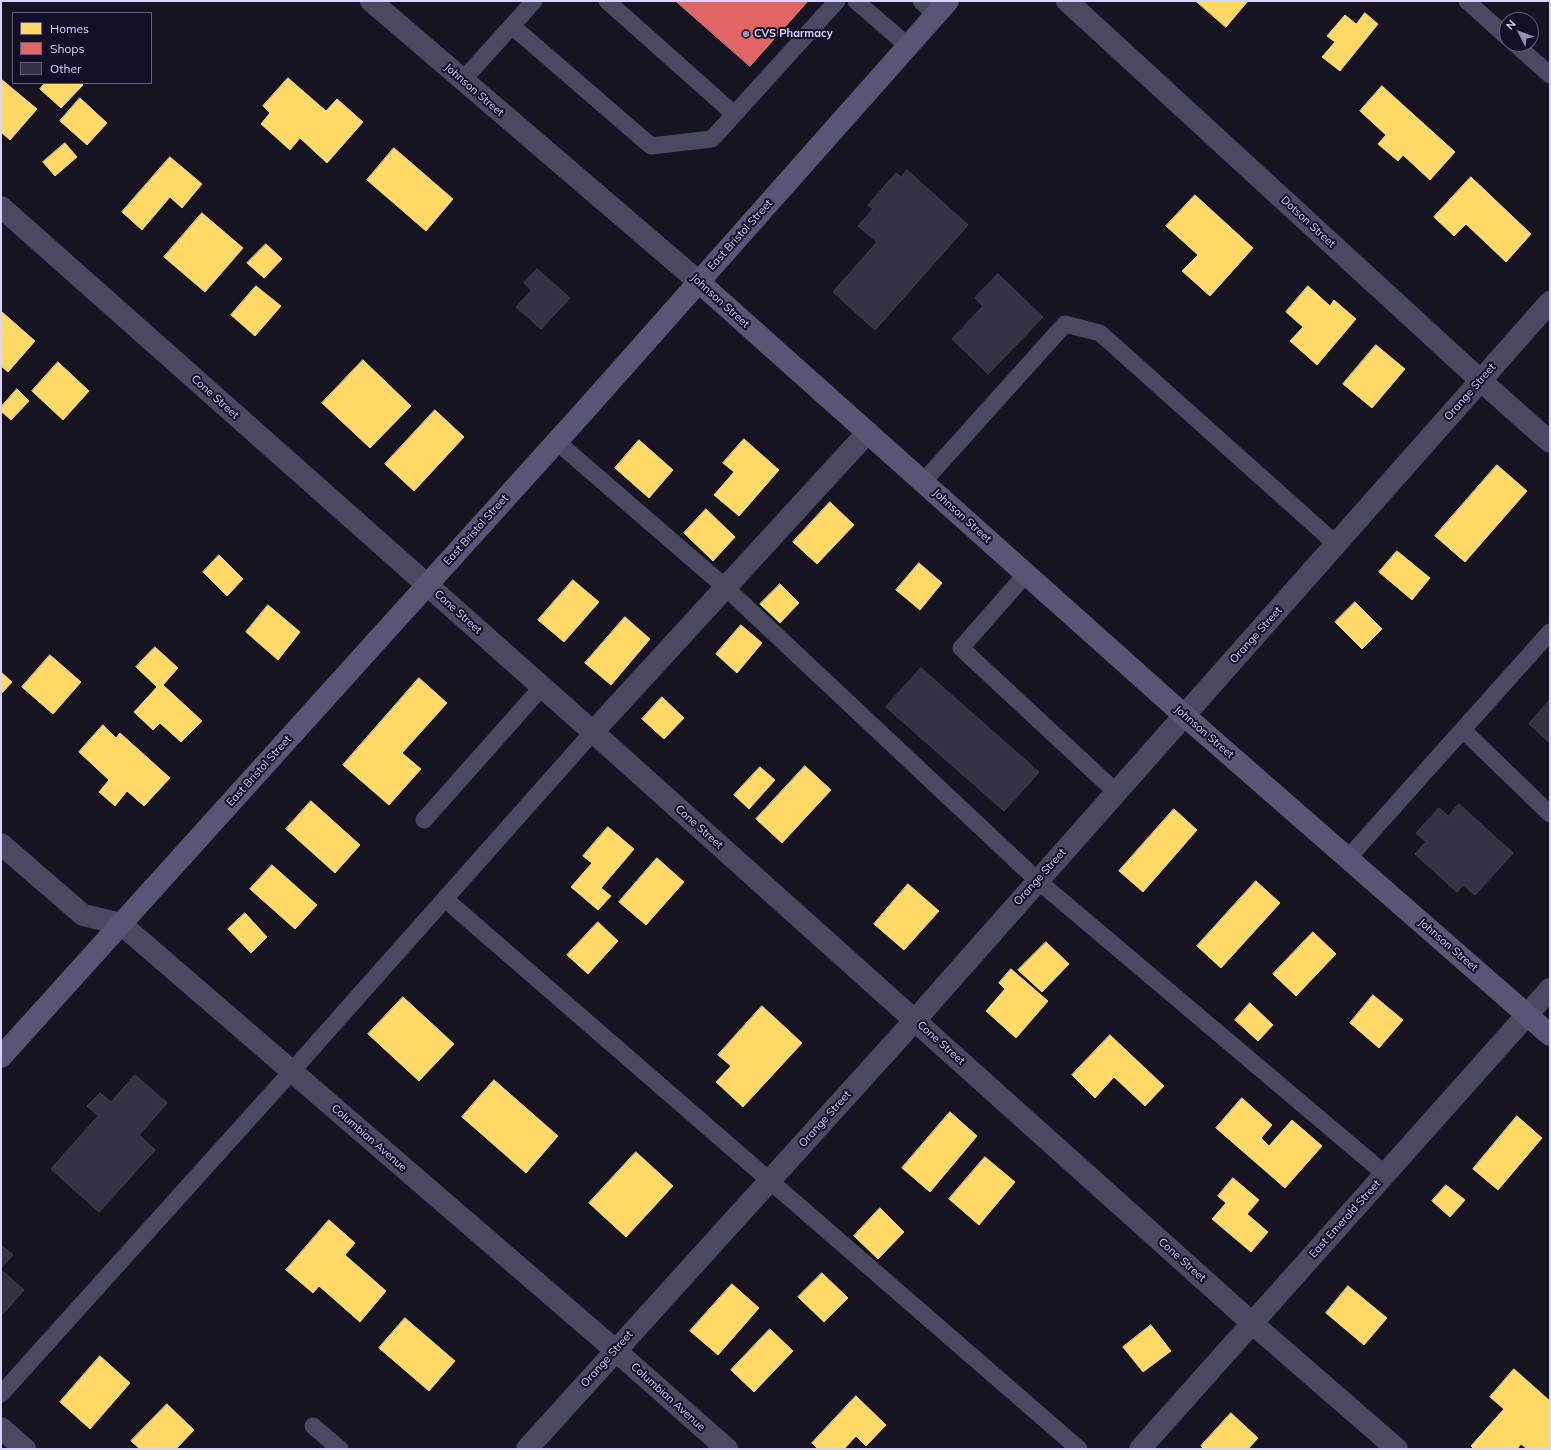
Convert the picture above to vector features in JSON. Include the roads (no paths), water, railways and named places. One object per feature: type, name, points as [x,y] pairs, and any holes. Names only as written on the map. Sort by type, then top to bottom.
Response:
[{"type":"main road","name":"East Bristol Street","points":[[1,1057],[699,282],[908,46],[935,6]]},
{"type":"main road","name":"Johnson Street","points":[[699,282],[1185,716],[1550,1035]]},
{"type":"street","name":"Johnson Street","points":[[371,1],[699,282]]},
{"type":"street","name":"Dotson Street","points":[[1067,1],[1480,380],[1550,442]]},
{"type":"street","name":"Cone Street","points":[[1,207],[593,732],[1252,1323],[1397,1449]]},
{"type":"street","name":"Orange Street","points":[[527,1449],[914,1020],[1037,880],[1185,716],[1550,302]]},
{"type":"street","points":[[593,732],[868,432]]},
{"type":"street","name":"Columbian Avenue","points":[[1,844],[83,915],[120,924],[616,1350],[726,1449]]},
{"type":"street","name":"East Emerald Street","points":[[1140,1449],[1550,989]]},
{"type":"street","points":[[1,1428],[25,1449]]},
{"type":"lane","points":[[463,80],[534,1]]},
{"type":"lane","points":[[607,1],[734,114]]},
{"type":"lane","points":[[512,26],[651,146],[712,139],[837,1]]},
{"type":"lane","points":[[856,1],[908,46]]},
{"type":"lane","points":[[1467,1],[1499,30]]},
{"type":"lane","points":[[1524,52],[1550,75]]},
{"type":"lane","points":[[923,482],[1065,324],[1100,333],[1336,544]]},
{"type":"lane","points":[[556,441],[725,588],[1037,880],[1385,1174]]},
{"type":"lane","points":[[1026,574],[961,648],[1116,792]]},
{"type":"lane","points":[[1348,858],[1550,632]]},
{"type":"lane","points":[[424,820],[542,687]]},
{"type":"lane","points":[[1463,730],[1550,814]]},
{"type":"lane","points":[[1,1394],[292,1072],[593,732]]},
{"type":"lane","points":[[444,900],[1079,1449]]},
{"type":"lane","points":[[313,1426],[340,1449]]},
{"type":"place","name":"CVS Pharmacy","points":[[746,34]]}]
